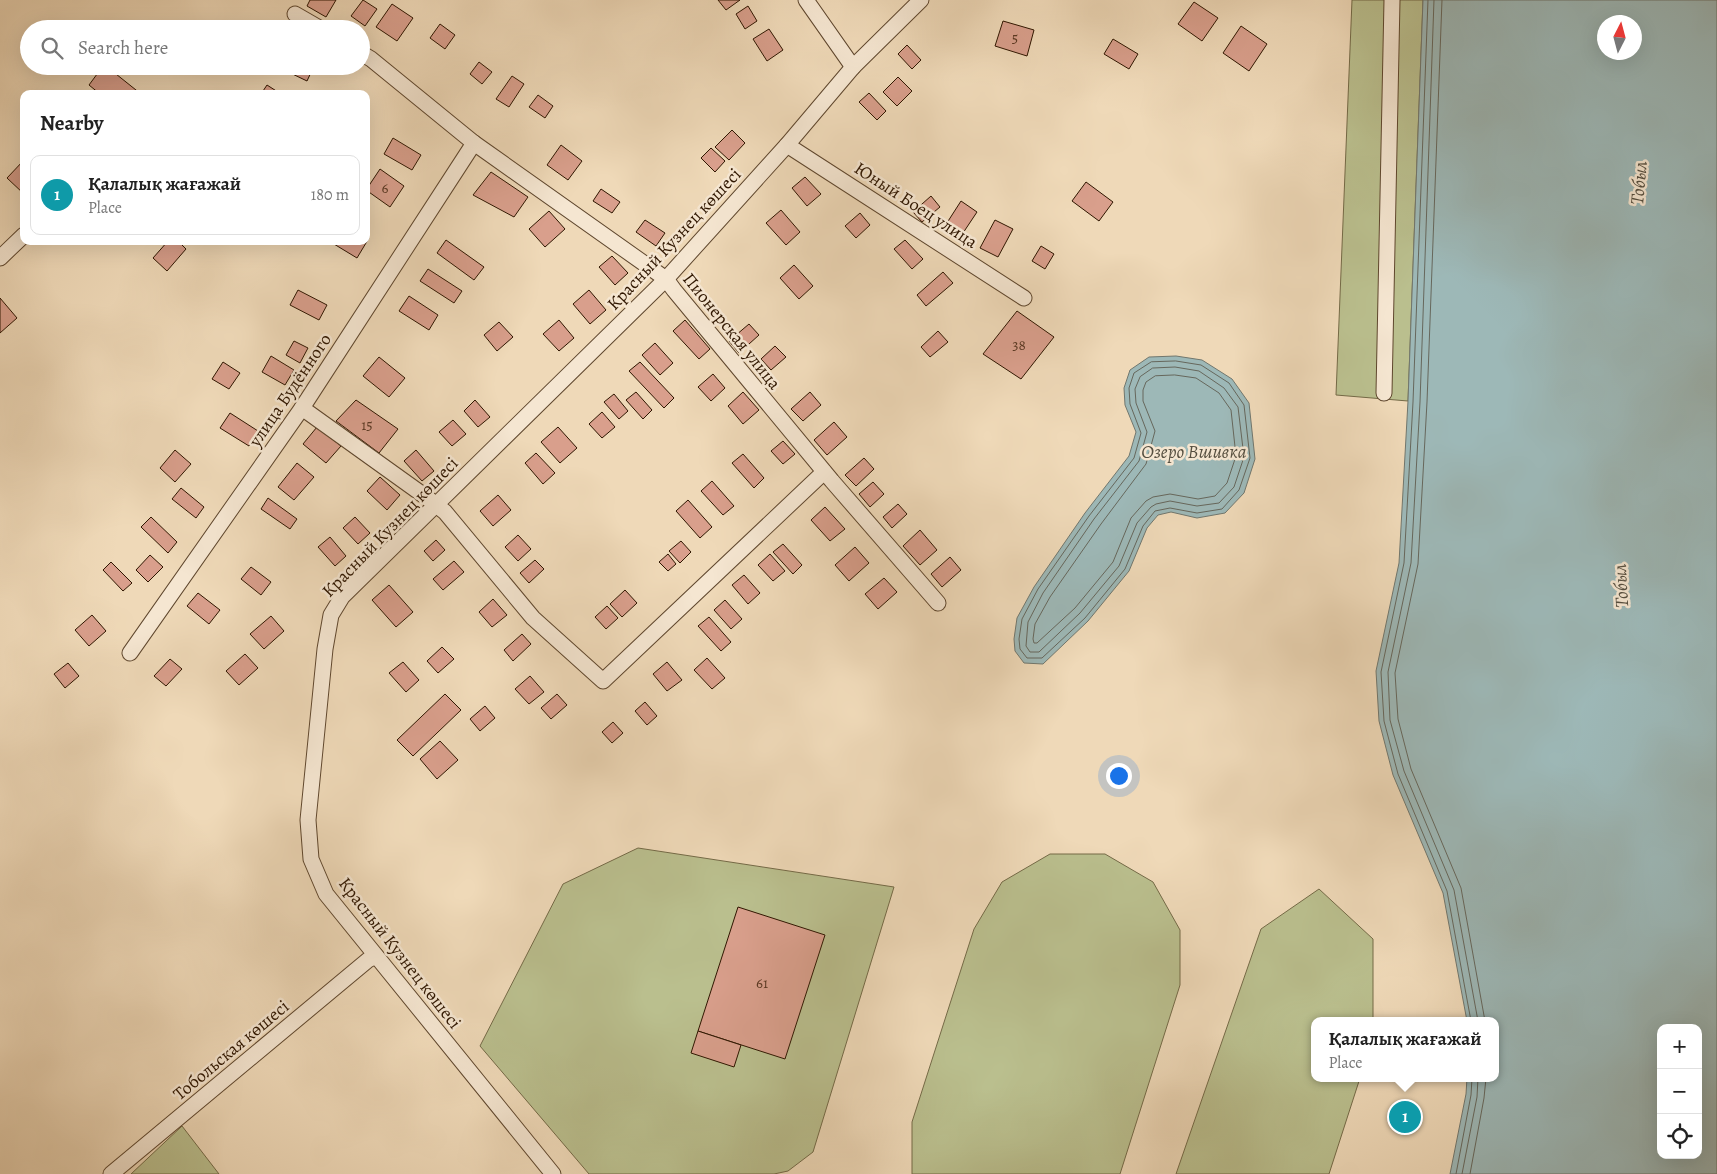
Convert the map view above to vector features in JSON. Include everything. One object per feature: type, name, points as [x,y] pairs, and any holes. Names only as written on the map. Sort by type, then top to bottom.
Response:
[{"type":"street","points":[[806,0],[853,67]]},
{"type":"street","name":"Красный Кузнец көшесі","points":[[553,1174],[326,894],[311,859],[308,820],[324,648],[331,615],[342,597],[666,279],[787,145],[853,67],[921,0]]},
{"type":"street","points":[[1384,393],[1392,0]]},
{"type":"street","points":[[295,14],[305,20]]},
{"type":"street","name":"Пионерская улица","points":[[370,58],[474,143],[666,279],[824,472],[938,604]]},
{"type":"street","name":"улица Будённого","points":[[130,653],[302,408],[474,143]]},
{"type":"street","name":"Юный Боец улица","points":[[787,145],[1024,298]]},
{"type":"street","points":[[0,258],[20,240]]},
{"type":"street","points":[[302,408],[445,512],[533,618],[603,681],[824,472]]},
{"type":"street","name":"Тобольская көшесі","points":[[110,1174],[368,960],[376,956]]},
{"type":"green space","points":[[1352,0],[1423,0],[1408,401],[1336,395]]},
{"type":"green space","points":[[638,848],[894,887],[813,1152],[788,1171],[774,1174],[589,1174],[480,1046],[563,884]]},
{"type":"green space","points":[[1050,854],[1105,854],[1153,882],[1180,930],[1180,985],[1120,1174],[912,1174],[912,1122],[974,929],[1002,882]]},
{"type":"green space","points":[[1319,889],[1373,939],[1373,1017],[1311,1017],[1311,1082],[1359,1082],[1329,1174],[1176,1174],[1261,929]]},
{"type":"green space","points":[[182,1126],[219,1174],[131,1174]]},
{"type":"water","name":"Тобыл","points":[[1423,0],[1717,0],[1717,1174],[1450,1174],[1467,1082],[1499,1082],[1499,1017],[1466,1017],[1443,893],[1393,775],[1379,721],[1376,671],[1399,563],[1408,401]]},
{"type":"water","name":"Озеро Вшивка","points":[[1176,356],[1202,360],[1232,379],[1249,403],[1255,459],[1244,493],[1225,513],[1197,518],[1171,512],[1158,515],[1147,528],[1129,571],[1088,621],[1043,664],[1024,663],[1015,651],[1014,639],[1017,618],[1034,587],[1085,513],[1129,456],[1136,432],[1125,405],[1124,388],[1130,370],[1149,357]]},
{"type":"building","points":[[310,0],[336,0],[326,17],[307,6]]},
{"type":"building","points":[[363,0],[377,9],[369,20],[357,20],[351,16]]},
{"type":"building","points":[[718,0],[740,0],[726,10]]},
{"type":"building","points":[[1194,2],[1218,18],[1202,41],[1178,24]]},
{"type":"building","points":[[392,4],[413,18],[397,41],[376,27]]},
{"type":"building","points":[[748,6],[757,21],[745,29],[736,14]]},
{"type":"building","points":[[1003,21],[1034,30],[1027,56],[995,46]]},
{"type":"building","points":[[440,24],[455,35],[445,49],[430,38]]},
{"type":"building","points":[[1241,26],[1267,44],[1249,71],[1223,53]]},
{"type":"building","points":[[769,29],[783,50],[767,61],[753,39]]},
{"type":"building","points":[[1113,39],[1138,54],[1129,69],[1104,54]]},
{"type":"building","points":[[907,45],[921,60],[912,69],[898,54]]},
{"type":"building","points":[[479,62],[492,72],[482,84],[470,74]]},
{"type":"building","points":[[96,75],[117,75],[136,90],[95,90],[89,85]]},
{"type":"building","points":[[295,75],[310,75],[307,81]]},
{"type":"building","points":[[512,76],[524,84],[509,107],[496,99]]},
{"type":"building","points":[[898,77],[912,91],[897,106],[883,92]]},
{"type":"building","points":[[267,85],[275,90],[264,90]]},
{"type":"building","points":[[869,93],[886,111],[877,120],[859,102]]},
{"type":"building","points":[[538,95],[553,106],[545,118],[529,107]]},
{"type":"building","points":[[732,130],[745,143],[729,160],[715,147]]},
{"type":"building","points":[[393,138],[421,155],[412,170],[384,154]]},
{"type":"building","points":[[561,145],[582,161],[568,180],[547,165]]},
{"type":"building","points":[[711,148],[725,161],[715,172],[701,158]]},
{"type":"building","points":[[20,164],[20,190],[7,178]]},
{"type":"building","points":[[380,169],[404,186],[390,207],[370,193],[370,184]]},
{"type":"building","points":[[491,172],[528,197],[514,217],[473,195]]},
{"type":"building","points":[[805,177],[821,194],[807,206],[792,188]]},
{"type":"building","points":[[1086,182],[1113,202],[1099,221],[1072,201]]},
{"type":"building","points":[[601,189],[620,202],[612,213],[593,201]]},
{"type":"building","points":[[931,196],[940,207],[922,222],[913,212]]},
{"type":"building","points":[[961,201],[977,212],[959,239],[943,229]]},
{"type":"building","points":[[781,210],[800,232],[786,245],[766,223]]},
{"type":"building","points":[[549,211],[565,229],[545,247],[529,229]]},
{"type":"building","points":[[860,213],[870,225],[856,238],[845,226]]},
{"type":"building","points":[[645,220],[665,233],[656,246],[636,232]]},
{"type":"building","points":[[995,220],[1013,229],[998,257],[980,248]]},
{"type":"building","points":[[446,240],[484,267],[474,280],[437,253]]},
{"type":"building","points":[[905,240],[923,259],[912,269],[894,249]]},
{"type":"building","points":[[164,245],[182,245],[186,249],[167,271],[153,258]]},
{"type":"building","points":[[336,245],[365,245],[357,258]]},
{"type":"building","points":[[1041,246],[1054,254],[1045,269],[1032,261]]},
{"type":"building","points":[[612,256],[628,273],[615,285],[599,267]]},
{"type":"building","points":[[794,265],[813,286],[799,299],[780,278]]},
{"type":"building","points":[[428,269],[462,291],[454,303],[420,281]]},
{"type":"building","points":[[943,272],[953,283],[926,306],[917,295]]},
{"type":"building","points":[[298,290],[327,305],[319,320],[290,305]]},
{"type":"building","points":[[589,290],[606,310],[590,324],[573,304]]},
{"type":"building","points":[[409,296],[438,315],[429,330],[399,311]]},
{"type":"building","points":[[0,298],[17,318],[0,333]]},
{"type":"building","points":[[1017,311],[1054,337],[1021,379],[983,354]]},
{"type":"building","points":[[559,320],[574,338],[559,351],[543,334]]},
{"type":"building","points":[[685,320],[710,349],[699,359],[673,331]]},
{"type":"building","points":[[499,322],[513,337],[497,351],[484,335]]},
{"type":"building","points":[[749,324],[759,335],[739,353],[729,341]]},
{"type":"building","points":[[938,331],[948,342],[930,357],[921,347]]},
{"type":"building","points":[[294,341],[308,348],[300,363],[286,355]]},
{"type":"building","points":[[655,343],[673,363],[660,375],[642,355]]},
{"type":"building","points":[[775,346],[786,357],[771,370],[761,359]]},
{"type":"building","points":[[271,356],[294,370],[285,385],[262,372]]},
{"type":"building","points":[[379,357],[405,378],[389,397],[363,376]]},
{"type":"building","points":[[223,362],[240,373],[229,389],[212,379]]},
{"type":"building","points":[[640,362],[674,398],[664,408],[629,371]]},
{"type":"building","points":[[713,374],[725,388],[711,401],[698,387]]},
{"type":"building","points":[[636,392],[652,410],[643,419],[626,400]]},
{"type":"building","points":[[743,392],[759,410],[743,424],[728,406]]},
{"type":"building","points":[[810,392],[821,405],[803,421],[791,409]]},
{"type":"building","points":[[614,394],[628,411],[619,419],[604,402]]},
{"type":"building","points":[[356,400],[398,429],[379,453],[336,421]]},
{"type":"building","points":[[475,400],[490,417],[478,427],[464,411]]},
{"type":"building","points":[[602,412],[615,427],[602,438],[589,424]]},
{"type":"building","points":[[230,413],[258,431],[249,446],[220,428]]},
{"type":"building","points":[[453,420],[466,434],[452,446],[439,432]]},
{"type":"building","points":[[834,422],[847,437],[827,455],[814,440]]},
{"type":"building","points":[[317,427],[341,446],[326,463],[303,444]]},
{"type":"building","points":[[558,427],[577,448],[560,463],[541,442]]},
{"type":"building","points":[[783,441],[795,454],[783,464],[771,451]]},
{"type":"building","points":[[175,450],[191,464],[175,482],[160,468]]},
{"type":"building","points":[[416,450],[434,471],[422,481],[404,461]]},
{"type":"building","points":[[536,453],[555,473],[543,484],[525,463]]},
{"type":"building","points":[[743,454],[764,478],[754,488],[732,463]]},
{"type":"building","points":[[864,458],[874,469],[856,486],[845,475]]},
{"type":"building","points":[[297,463],[314,477],[294,500],[278,487]]},
{"type":"building","points":[[380,477],[400,495],[387,510],[367,491]]},
{"type":"building","points":[[712,481],[734,506],[723,515],[701,491]]},
{"type":"building","points":[[873,482],[884,494],[870,507],[859,494]]},
{"type":"building","points":[[181,488],[204,507],[196,518],[172,499]]},
{"type":"building","points":[[498,495],[511,510],[493,526],[480,511]]},
{"type":"building","points":[[268,498],[297,519],[290,529],[261,509]]},
{"type":"building","points":[[688,500],[712,527],[700,538],[676,511]]},
{"type":"building","points":[[898,504],[907,514],[892,528],[883,517]]},
{"type":"building","points":[[825,507],[845,529],[830,541],[811,520]]},
{"type":"building","points":[[151,517],[177,542],[168,553],[141,527]]},
{"type":"building","points":[[355,517],[370,533],[358,544],[343,528]]},
{"type":"building","points":[[920,530],[937,550],[920,565],[903,546]]},
{"type":"building","points":[[518,535],[531,549],[518,561],[505,547]]},
{"type":"building","points":[[330,537],[346,556],[335,566],[318,547]]},
{"type":"building","points":[[436,540],[445,550],[433,561],[424,551]]},
{"type":"building","points":[[681,541],[691,552],[680,563],[669,551]]},
{"type":"building","points":[[783,544],[802,565],[793,574],[773,552]]},
{"type":"building","points":[[855,547],[869,563],[849,581],[835,565]]},
{"type":"building","points":[[668,554],[676,564],[668,571],[659,562]]},
{"type":"building","points":[[770,554],[785,571],[773,581],[758,565]]},
{"type":"building","points":[[150,555],[163,567],[148,582],[136,570]]},
{"type":"building","points":[[950,557],[961,570],[942,587],[931,574]]},
{"type":"building","points":[[535,560],[544,569],[529,583],[520,573]]},
{"type":"building","points":[[454,561],[464,572],[443,590],[433,579]]},
{"type":"building","points":[[111,562],[132,583],[123,591],[103,570]]},
{"type":"building","points":[[251,567],[271,582],[261,595],[241,579]]},
{"type":"building","points":[[744,575],[760,593],[748,604],[732,585]]},
{"type":"building","points":[[884,578],[897,592],[878,609],[865,594]]},
{"type":"building","points":[[389,585],[413,612],[396,627],[372,600]]},
{"type":"building","points":[[625,590],[637,603],[622,617],[610,604]]},
{"type":"building","points":[[198,593],[220,610],[209,624],[187,606]]},
{"type":"building","points":[[493,599],[507,615],[492,627],[479,612]]},
{"type":"building","points":[[725,600],[742,619],[731,629],[714,610]]},
{"type":"building","points":[[607,606],[618,618],[606,629],[595,617]]},
{"type":"building","points":[[92,615],[106,631],[89,646],[75,630]]},
{"type":"building","points":[[271,616],[284,631],[264,649],[250,634]]},
{"type":"building","points":[[709,617],[731,642],[721,651],[698,626]]},
{"type":"building","points":[[522,634],[531,644],[513,661],[504,650]]},
{"type":"building","points":[[442,647],[454,659],[438,673],[427,661]]},
{"type":"building","points":[[245,654],[258,668],[239,685],[226,671]]},
{"type":"building","points":[[707,658],[725,678],[712,689],[694,670]]},
{"type":"building","points":[[170,659],[182,669],[166,686],[154,676]]},
{"type":"building","points":[[403,662],[419,680],[406,692],[389,673]]},
{"type":"building","points":[[667,662],[682,680],[667,691],[653,674]]},
{"type":"building","points":[[68,663],[79,676],[65,688],[54,674]]},
{"type":"building","points":[[530,676],[544,692],[529,704],[515,689]]},
{"type":"building","points":[[445,694],[461,710],[413,756],[397,740]]},
{"type":"building","points":[[557,694],[567,705],[551,719],[541,708]]},
{"type":"building","points":[[645,702],[657,716],[647,725],[635,711]]},
{"type":"building","points":[[485,706],[495,718],[480,731],[470,719]]},
{"type":"building","points":[[613,722],[623,733],[612,743],[602,732]]},
{"type":"building","points":[[440,741],[458,760],[437,779],[420,759]]},
{"type":"building","points":[[738,907],[825,935],[785,1059],[698,1031]]},
{"type":"building","points":[[698,1031],[741,1045],[734,1067],[691,1053]]},
{"type":"place","name":"Қалалық жағажай","points":[[1405,1117]]}]
